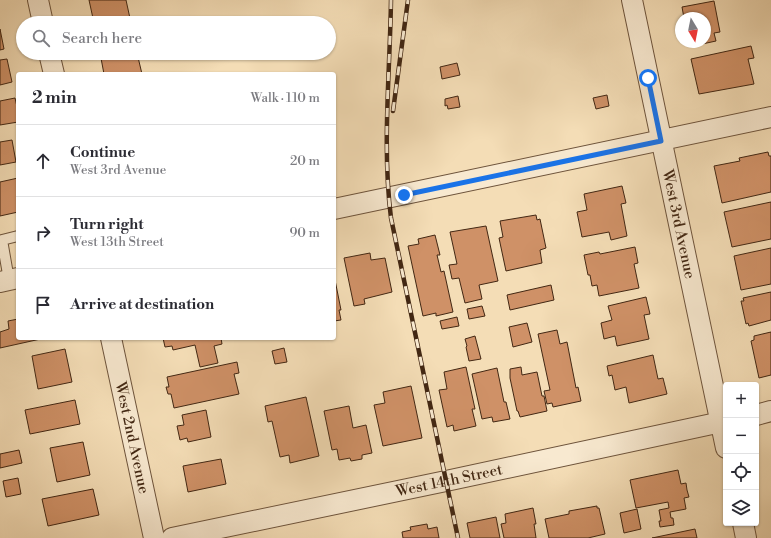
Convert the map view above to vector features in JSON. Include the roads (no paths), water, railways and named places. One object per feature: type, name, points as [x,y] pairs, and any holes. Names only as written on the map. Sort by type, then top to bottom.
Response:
[{"type":"street","points":[[38,0],[41,16]]},
{"type":"street","name":"West 3rd Avenue","points":[[632,0],[661,141],[723,422]]},
{"type":"street","points":[[51,60],[54,72]]},
{"type":"street","points":[[336,209],[771,117]]},
{"type":"street","name":"West 2nd Avenue","points":[[111,340],[154,538]]},
{"type":"street","points":[[759,413],[771,411]]},
{"type":"street","name":"West 14th Street","points":[[172,538],[723,422]]},
{"type":"street","points":[[743,526],[746,538]]},
{"type":"lane","points":[[9,280],[2,240],[16,236]]},
{"type":"railway","points":[[391,0],[387,109],[387,164],[391,218],[458,538]]},
{"type":"railway","points":[[393,111],[408,0]]}]
